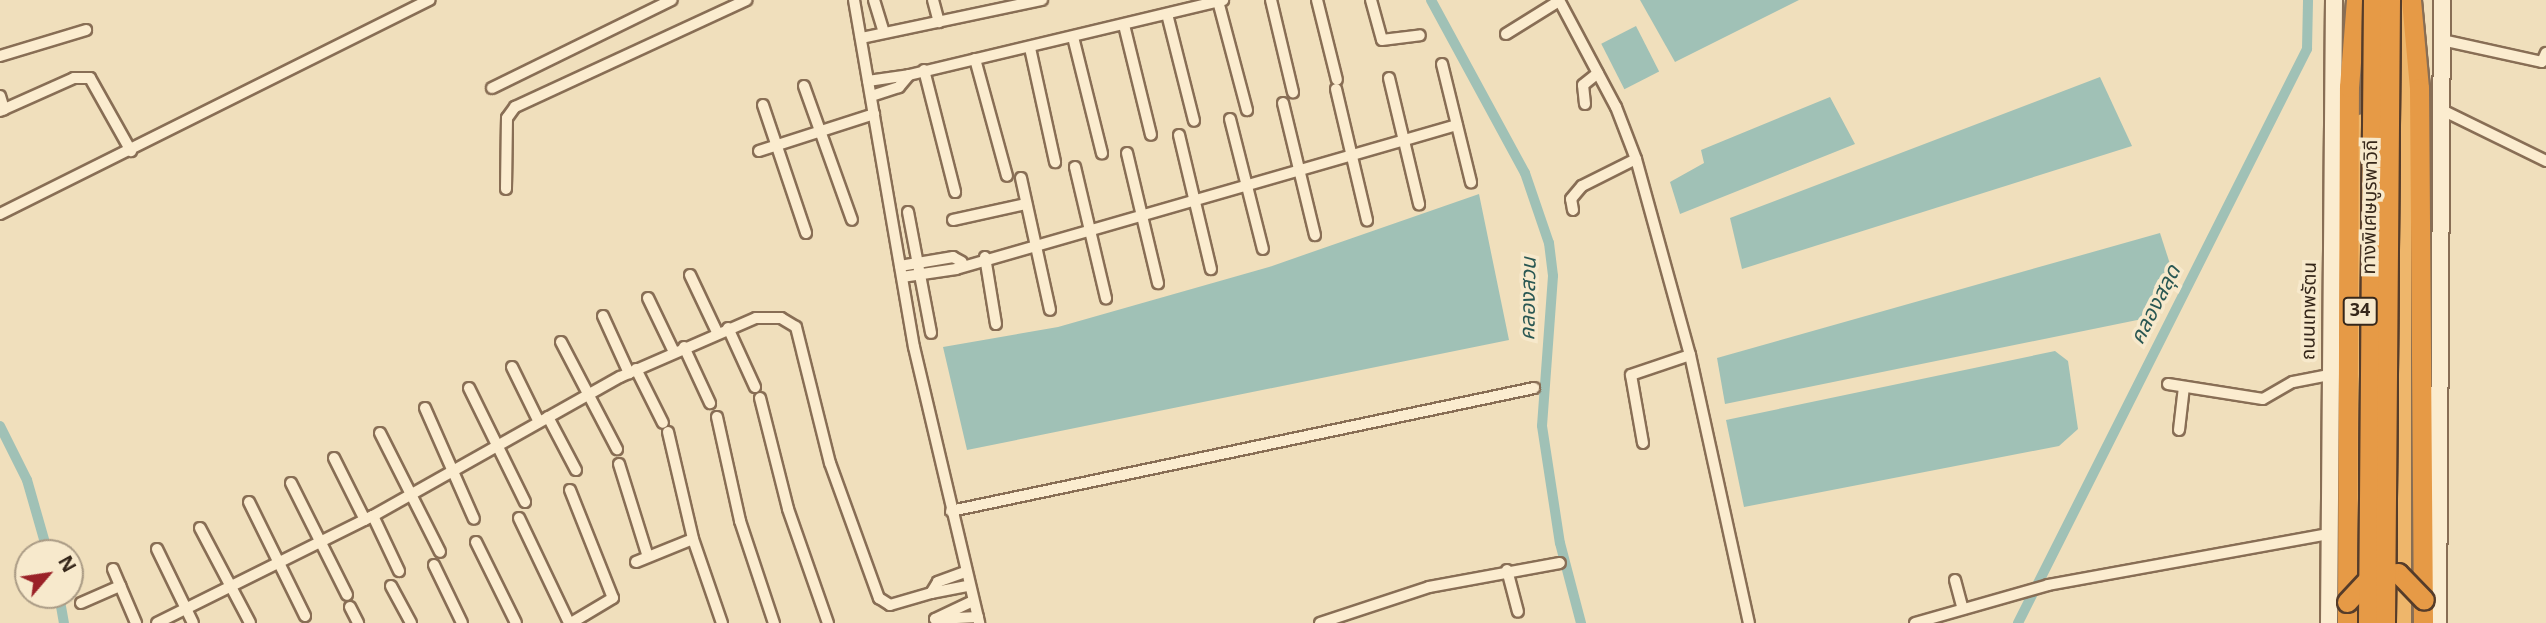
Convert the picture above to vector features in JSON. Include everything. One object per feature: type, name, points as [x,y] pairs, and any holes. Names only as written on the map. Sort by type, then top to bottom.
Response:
[{"type":"highway","points":[[2347,623],[2349,99],[2356,0]]},
{"type":"highway","name":"34","points":[[2358,623],[2365,0]]},
{"type":"highway","name":"ทางพิเศษบูรพาวิถี","points":[[2368,623],[2373,0]]},
{"type":"highway","name":"ทางพิเศษบูรพาวิถี","points":[[2385,623],[2390,0]]},
{"type":"highway","name":"34","points":[[2402,0],[2402,623]]},
{"type":"highway","points":[[2411,0],[2419,88],[2423,623]]},
{"type":"highway","points":[[2347,602],[2373,573],[2398,573],[2424,600]]},
{"type":"main road","name":"ถนนเทพรัตน","points":[[2329,623],[2334,0]]},
{"type":"main road","points":[[2438,623],[2442,0]]},
{"type":"street","points":[[397,0],[403,13]]},
{"type":"street","points":[[0,214],[430,0]]},
{"type":"street","points":[[492,88],[672,0]]},
{"type":"street","points":[[506,189],[507,118],[515,107],[747,0]]},
{"type":"street","points":[[854,0],[901,272],[951,511],[968,586],[979,620],[947,623],[935,619]]},
{"type":"street","points":[[874,0],[884,33]]},
{"type":"street","points":[[933,0],[939,22]]},
{"type":"street","points":[[862,38],[939,22],[986,6],[1042,0]]},
{"type":"street","points":[[1271,0],[1293,92]]},
{"type":"street","points":[[1317,0],[1367,220]]},
{"type":"street","points":[[1371,0],[1382,40],[1420,35]]},
{"type":"street","points":[[868,81],[909,75],[1030,48],[1221,1],[1247,110]]},
{"type":"street","points":[[1506,34],[1559,1],[1598,73],[1636,159],[1690,355],[1749,623]]},
{"type":"street","points":[[1167,14],[1194,121]]},
{"type":"street","points":[[1124,25],[1152,135]]},
{"type":"street","points":[[0,56],[86,30]]},
{"type":"street","points":[[1073,37],[1102,153]]},
{"type":"street","points":[[2442,40],[2542,62],[2546,53]]},
{"type":"street","points":[[1030,48],[1055,162]]},
{"type":"street","points":[[975,59],[1007,176]]},
{"type":"street","points":[[1442,64],[1471,182]]},
{"type":"street","points":[[924,70],[955,192]]},
{"type":"street","points":[[1586,104],[1583,85],[1598,73]]},
{"type":"street","points":[[871,96],[899,87],[909,75]]},
{"type":"street","points":[[0,96],[2,110],[74,78],[90,78],[131,150]]},
{"type":"street","points":[[1389,78],[1419,204]]},
{"type":"street","points":[[804,86],[852,220]]},
{"type":"street","points":[[1283,103],[1315,235]]},
{"type":"street","points":[[763,105],[806,233]]},
{"type":"street","points":[[2442,110],[2546,161]]},
{"type":"street","points":[[759,151],[819,128],[874,114]]},
{"type":"street","points":[[1230,119],[1262,249]]},
{"type":"street","points":[[901,272],[921,275],[962,262],[1142,217],[1457,125]]},
{"type":"street","points":[[1179,135],[1211,269]]},
{"type":"street","points":[[1127,153],[1158,283]]},
{"type":"street","points":[[1573,210],[1571,199],[1582,186],[1636,159]]},
{"type":"street","points":[[1075,167],[1106,298]]},
{"type":"street","points":[[1021,178],[1050,310]]},
{"type":"street","points":[[953,220],[1026,204]]},
{"type":"street","points":[[908,212],[931,333]]},
{"type":"street","points":[[901,272],[918,262],[953,257],[962,262]]},
{"type":"street","points":[[985,257],[996,324]]},
{"type":"street","points":[[690,275],[757,393],[788,509],[828,623]]},
{"type":"street","points":[[648,298],[710,403]]},
{"type":"street","points":[[603,316],[665,428],[693,539],[722,623]]},
{"type":"street","points":[[157,623],[369,518],[409,492],[633,371],[722,330],[781,318],[796,327],[830,463],[879,598],[890,605],[968,586]]},
{"type":"street","points":[[561,342],[617,449]]},
{"type":"street","points":[[1643,443],[1632,375],[1690,355]]},
{"type":"street","points":[[512,368],[576,470]]},
{"type":"street","points":[[2168,384],[2263,399],[2294,382],[2330,375]]},
{"type":"street","points":[[2179,430],[2184,387]]},
{"type":"street","points":[[469,388],[525,502]]},
{"type":"street","points":[[951,511],[1534,388]]},
{"type":"street","points":[[425,408],[474,519]]},
{"type":"street","points":[[717,417],[740,521],[774,623]]},
{"type":"street","points":[[380,433],[440,552]]},
{"type":"street","points":[[334,458],[399,571]]},
{"type":"street","points":[[619,464],[648,557]]},
{"type":"street","points":[[291,483],[347,595]]},
{"type":"street","points":[[519,518],[570,623],[613,598],[570,490]]},
{"type":"street","points":[[248,502],[305,616]]},
{"type":"street","points":[[200,528],[250,623]]},
{"type":"street","points":[[1915,623],[2023,591],[2330,534]]},
{"type":"street","points":[[636,562],[693,539]]},
{"type":"street","points":[[476,542],[516,623]]},
{"type":"street","points":[[157,549],[193,623]]},
{"type":"street","points":[[1320,623],[1507,570],[1560,562]]},
{"type":"street","points":[[434,565],[462,623]]},
{"type":"street","points":[[113,569],[136,623]]},
{"type":"street","points":[[1507,570],[1518,612]]},
{"type":"street","points":[[931,593],[938,582],[965,572]]},
{"type":"street","points":[[1955,580],[1963,609]]},
{"type":"street","points":[[84,602],[120,586]]},
{"type":"street","points":[[391,586],[411,623]]},
{"type":"street","points":[[922,623],[935,619],[944,610],[973,601]]},
{"type":"street","points":[[351,607],[358,623]]},
{"type":"street","points":[[944,610],[947,623]]},
{"type":"water","points":[[1640,0],[1799,0],[1675,62]]},
{"type":"water","points":[[1636,26],[1659,71],[1624,89],[1601,44]]},
{"type":"water","points":[[2100,77],[2132,146],[1742,269],[1730,218]]},
{"type":"water","points":[[1830,97],[1855,144],[1680,214],[1670,182],[1704,163],[1701,150]]},
{"type":"water","points":[[1479,194],[1509,340],[967,450],[943,347],[1058,327],[1269,267]]},
{"type":"water","points":[[2160,233],[2170,264],[2152,317],[1725,404],[1717,358]]},
{"type":"water","points":[[2055,351],[2068,361],[2078,429],[2059,446],[1744,507],[1726,420]]},
{"type":"waterway","name":"คลองสวน","points":[[1431,0],[1525,173],[1549,243],[1553,276],[1542,426],[1560,543],[1581,623]]},
{"type":"waterway","name":"คลองสลุด","points":[[2018,623],[2307,49],[2308,0]]},
{"type":"waterway","points":[[0,426],[27,480],[44,539]]},
{"type":"waterway","points":[[62,609],[64,623]]}]
